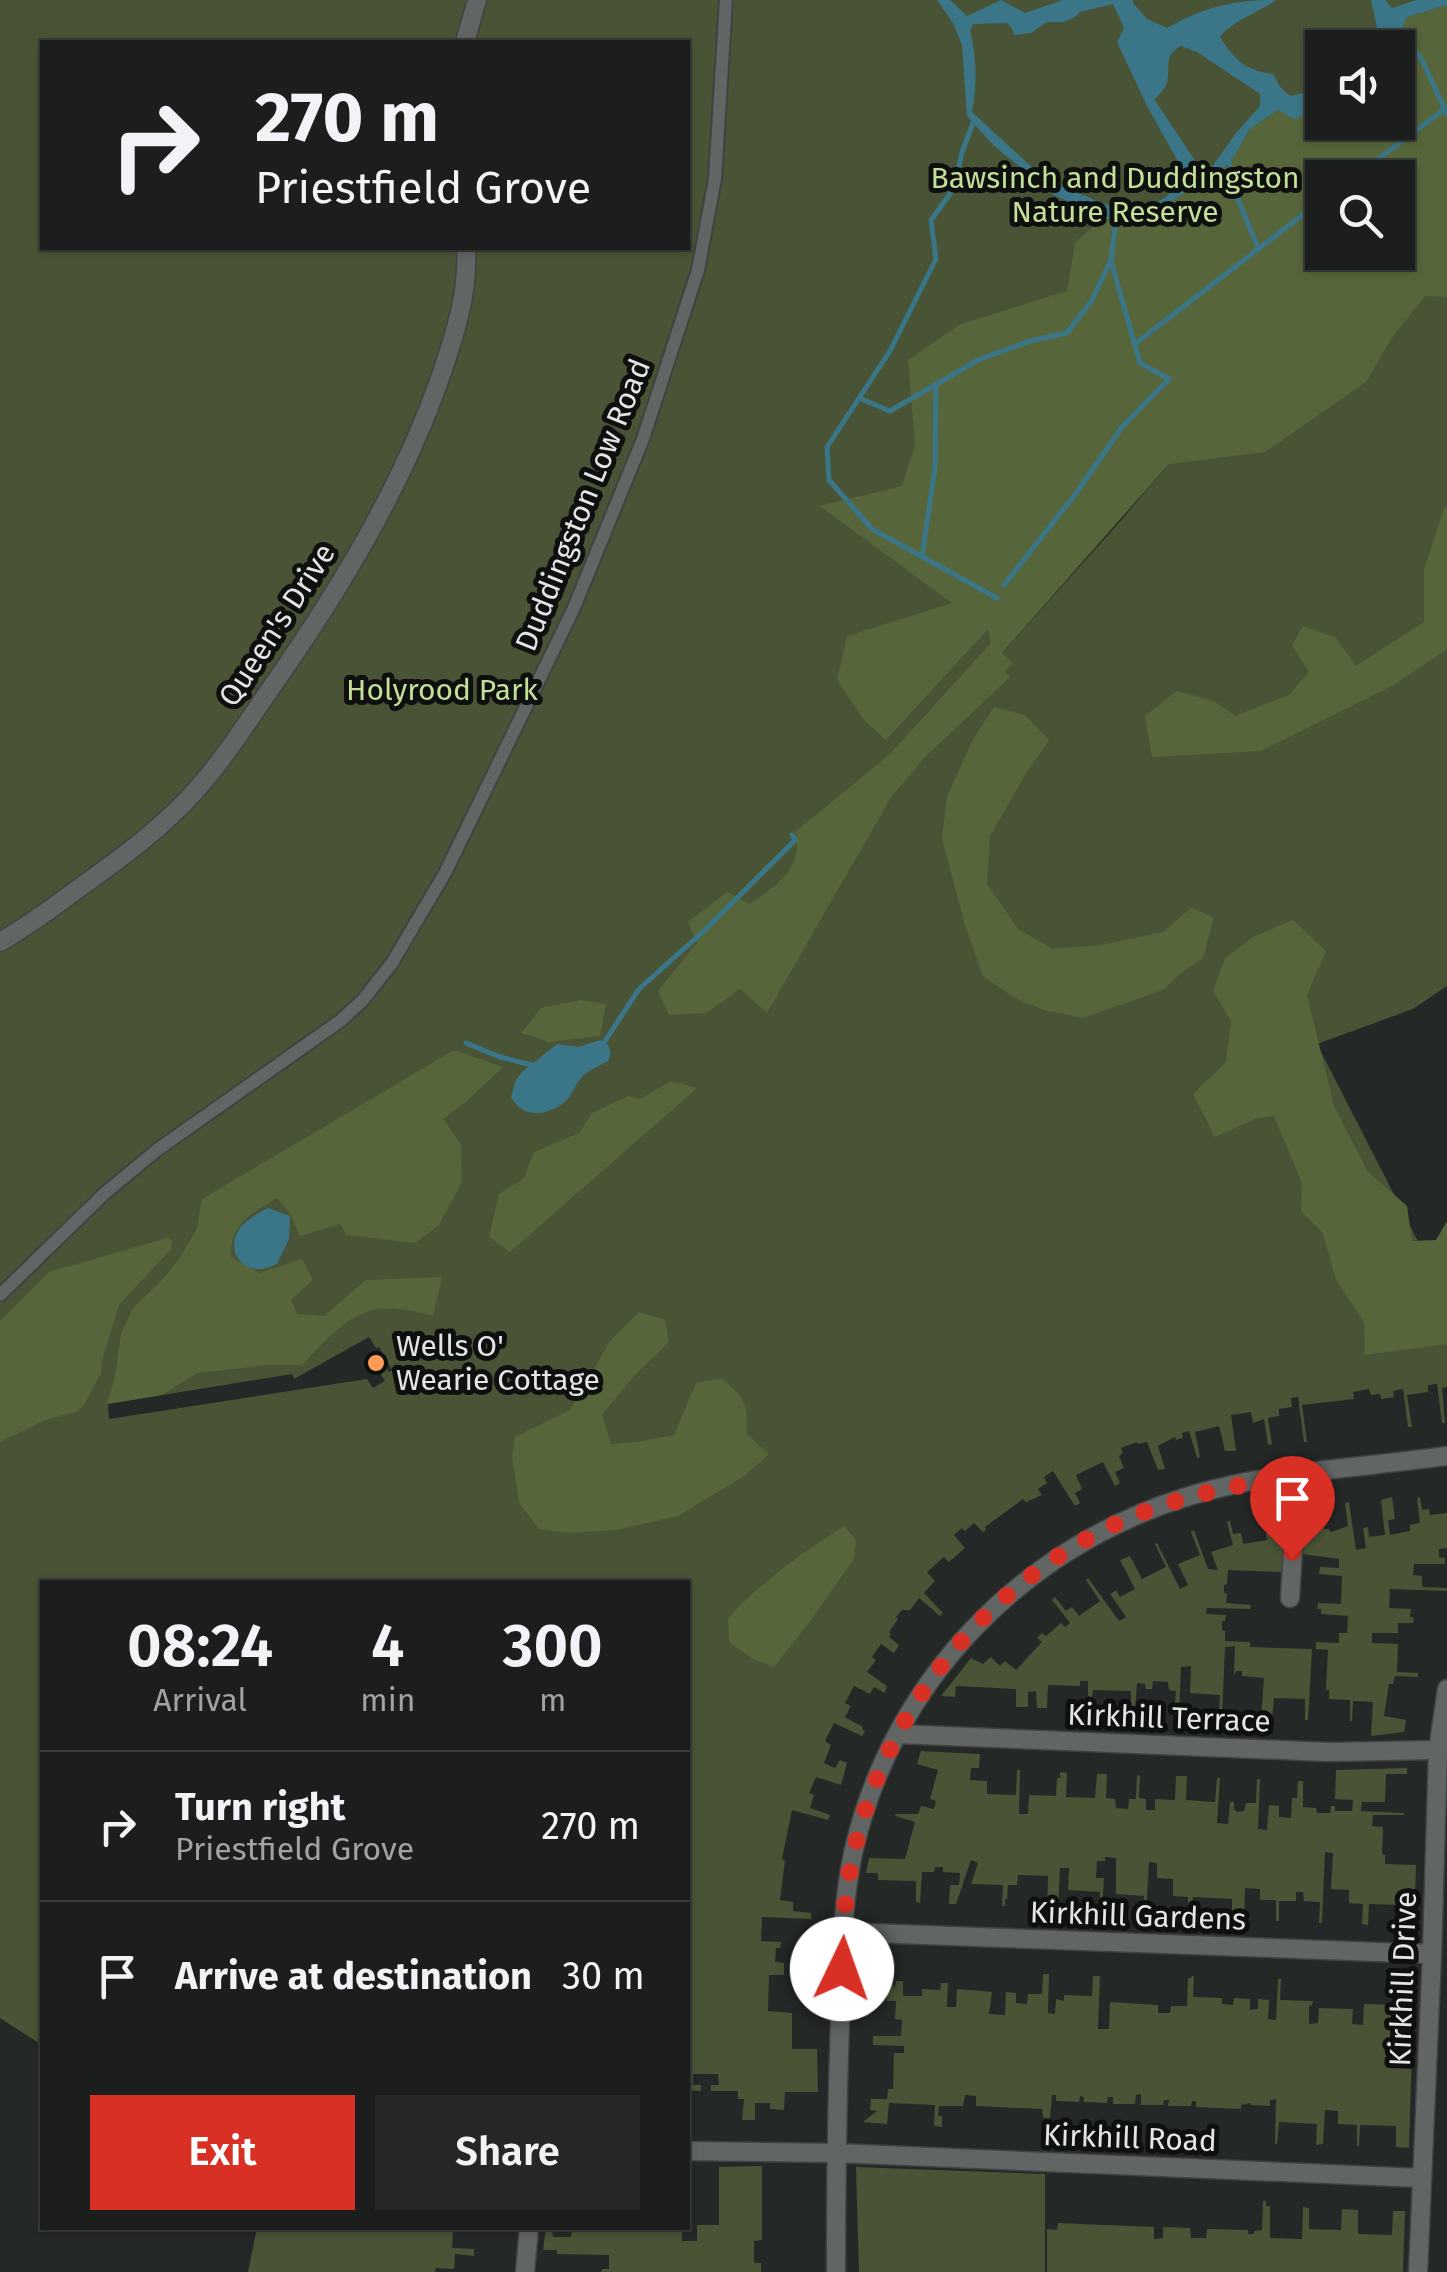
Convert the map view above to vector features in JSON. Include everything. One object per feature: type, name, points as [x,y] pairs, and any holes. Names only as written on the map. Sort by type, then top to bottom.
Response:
[{"type":"street","points":[[466,40],[477,0]]},
{"type":"street","name":"Duddingston Low Road","points":[[0,1295],[104,1193],[156,1150],[320,1036],[362,1001],[392,962],[445,873],[574,610],[643,439],[680,326],[698,270],[715,179],[726,0]]},
{"type":"street","name":"Queen's Drive","points":[[0,942],[103,872],[170,816],[220,761],[284,669],[362,544],[430,406],[464,294],[466,250]]},
{"type":"street","points":[[836,2272],[843,1932],[850,1875],[877,1777],[927,1685],[978,1623],[1022,1583],[1072,1548],[1122,1521],[1189,1496],[1291,1476],[1447,1456]]},
{"type":"street","points":[[1290,1598],[1294,1518],[1291,1476]]},
{"type":"street","name":"Kirkhill Drive","points":[[1418,2272],[1438,1750],[1447,1689]]},
{"type":"street","name":"Kirkhill Terrace","points":[[898,1734],[1328,1752],[1438,1750]]},
{"type":"street","name":"Kirkhill Gardens","points":[[843,1932],[1432,1954]]},
{"type":"street","name":"Kirkhill Road","points":[[690,2151],[836,2153],[1421,2178]]},
{"type":"street","points":[[524,2272],[529,2230]]},
{"type":"green space","points":[[0,0],[1447,0],[1447,200],[1415,186],[1415,160],[1305,160],[1305,270],[1192,393],[1002,653],[1169,464],[1410,270],[1415,270],[1415,266],[1447,240],[1447,986],[1413,1009],[1317,1044],[1447,1298],[1447,1387],[1442,1388],[1445,1423],[1437,1384],[1428,1385],[1428,1392],[1407,1395],[1412,1427],[1408,1427],[1403,1389],[1393,1391],[1394,1397],[1381,1399],[1380,1394],[1371,1395],[1369,1389],[1353,1392],[1354,1399],[1302,1405],[1304,1442],[1298,1397],[1291,1398],[1292,1407],[1279,1409],[1279,1416],[1268,1418],[1272,1444],[1268,1445],[1264,1419],[1253,1423],[1251,1412],[1231,1415],[1236,1451],[1225,1451],[1219,1426],[1195,1432],[1200,1457],[1197,1458],[1189,1431],[1182,1433],[1183,1438],[1175,1437],[1158,1446],[1165,1469],[1158,1470],[1147,1442],[1137,1442],[1121,1448],[1123,1453],[1119,1456],[1124,1468],[1115,1472],[1120,1483],[1115,1486],[1103,1462],[1076,1475],[1082,1489],[1075,1493],[1080,1503],[1075,1506],[1053,1471],[1044,1477],[1047,1483],[1038,1489],[1042,1495],[1026,1502],[1023,1499],[983,1532],[974,1523],[954,1535],[965,1548],[949,1562],[944,1557],[927,1572],[935,1581],[924,1593],[943,1613],[940,1616],[919,1598],[910,1610],[902,1610],[889,1632],[889,1637],[899,1645],[894,1653],[881,1644],[867,1672],[887,1686],[885,1693],[874,1687],[870,1694],[854,1686],[845,1703],[851,1706],[845,1717],[865,1731],[862,1736],[834,1723],[825,1741],[831,1745],[824,1763],[835,1768],[840,1760],[847,1763],[841,1785],[816,1777],[809,1793],[814,1795],[810,1808],[830,1815],[828,1820],[792,1810],[782,1859],[785,1860],[780,1900],[793,1902],[793,1911],[811,1913],[811,1919],[762,1917],[761,1941],[781,1942],[780,1948],[776,1948],[775,1962],[784,1963],[784,1975],[769,1975],[768,2011],[792,2013],[792,2049],[817,2049],[818,2092],[785,2092],[784,2110],[770,2109],[770,2103],[755,2103],[755,2120],[742,2120],[744,2099],[738,2099],[738,2091],[711,2091],[711,2085],[719,2085],[718,2074],[693,2074],[693,2085],[701,2085],[701,2091],[690,2090],[690,1580],[40,1580],[40,2044],[0,2018]],"holes":[[[369,1337],[379,1347],[392,1370],[389,1372],[386,1367],[379,1372],[385,1381],[373,1388],[367,1379],[109,1419],[108,1404],[292,1374],[294,1379]]]},
{"type":"green space","points":[[1447,5],[1447,297],[1425,296],[1391,339],[1366,382],[1265,452],[1169,464],[1002,653],[1013,663],[1005,671],[1010,677],[924,758],[890,799],[767,1013],[740,989],[706,1013],[669,1015],[658,991],[697,943],[688,922],[727,892],[750,904],[778,883],[792,866],[797,845],[795,832],[890,754],[991,643],[988,629],[886,740],[864,720],[837,680],[847,636],[952,603],[820,506],[902,486],[915,445],[908,360],[961,324],[1067,291],[1075,242],[1104,218],[1130,222],[1219,173],[1250,129],[1278,110],[1294,118],[1305,114],[1305,140],[1415,140],[1415,30],[1402,30],[1407,17]]},
{"type":"green space","points":[[1447,506],[1447,649],[1392,686],[1261,751],[1152,757],[1145,716],[1177,691],[1214,701],[1235,716],[1289,695],[1309,672],[1292,645],[1303,626],[1336,638],[1356,666],[1424,622],[1424,570]]},
{"type":"green space","points":[[994,707],[1025,715],[1049,740],[990,836],[987,884],[1018,929],[1053,949],[1101,945],[1163,932],[1191,908],[1214,917],[1203,958],[1163,990],[1083,1018],[1044,1010],[1015,998],[983,976],[942,838],[947,797],[972,741]]},
{"type":"green space","points":[[1293,920],[1326,951],[1307,995],[1334,1106],[1368,1172],[1407,1206],[1412,1241],[1436,1240],[1447,1221],[1447,1344],[1365,1355],[1364,1322],[1336,1280],[1323,1233],[1301,1211],[1302,1183],[1274,1116],[1258,1118],[1215,1137],[1193,1094],[1226,1062],[1231,1021],[1213,991],[1225,958],[1253,937]]},
{"type":"green space","points":[[581,1000],[606,1004],[600,1036],[549,1042],[521,1033],[541,1008]]},
{"type":"green space","points":[[454,1050],[503,1067],[443,1119],[461,1144],[462,1182],[439,1225],[415,1243],[346,1235],[340,1224],[300,1236],[289,1212],[277,1198],[238,1227],[231,1257],[259,1273],[302,1259],[313,1280],[291,1300],[297,1314],[324,1316],[366,1280],[442,1277],[433,1316],[409,1310],[373,1310],[345,1324],[302,1365],[197,1373],[162,1395],[107,1404],[121,1334],[133,1308],[180,1258],[197,1228],[202,1199]]},
{"type":"green space","points":[[671,1081],[697,1088],[510,1252],[489,1237],[499,1194],[524,1178],[534,1152],[579,1133],[592,1113],[629,1096],[640,1099]]},
{"type":"green space","points":[[167,1238],[172,1240],[171,1249],[119,1305],[101,1373],[83,1407],[0,1442],[0,1321],[49,1272]]},
{"type":"green space","points":[[639,1312],[665,1320],[669,1342],[602,1415],[611,1444],[674,1435],[696,1383],[721,1378],[743,1402],[747,1434],[769,1454],[744,1476],[678,1516],[616,1530],[568,1533],[539,1529],[519,1503],[512,1456],[515,1437],[570,1410],[610,1341]]},
{"type":"green space","points":[[1392,1497],[1395,1519],[1388,1520],[1390,1535],[1410,1531],[1410,1525],[1420,1523],[1417,1498],[1420,1497],[1422,1510],[1429,1509],[1430,1515],[1447,1513],[1447,1548],[1439,1549],[1445,1564],[1414,1564],[1413,1575],[1422,1576],[1422,1587],[1447,1591],[1390,1589],[1389,1608],[1411,1609],[1413,1623],[1398,1623],[1398,1633],[1372,1633],[1372,1643],[1398,1644],[1397,1672],[1418,1673],[1418,1677],[1395,1676],[1393,1684],[1389,1684],[1384,1716],[1406,1720],[1404,1732],[1371,1736],[1373,1702],[1353,1701],[1350,1721],[1350,1700],[1329,1699],[1326,1690],[1328,1650],[1316,1649],[1316,1642],[1339,1643],[1339,1633],[1347,1633],[1348,1616],[1321,1614],[1321,1609],[1317,1609],[1318,1603],[1341,1604],[1342,1576],[1319,1574],[1320,1567],[1339,1568],[1339,1559],[1302,1554],[1303,1509],[1321,1506],[1324,1529],[1331,1532],[1348,1526],[1345,1503],[1349,1502],[1356,1550],[1366,1548],[1363,1528],[1368,1527],[1369,1537],[1385,1535],[1381,1500]]},
{"type":"green space","points":[[1285,1511],[1282,1572],[1228,1570],[1224,1585],[1226,1603],[1251,1605],[1250,1609],[1207,1608],[1206,1614],[1226,1615],[1222,1621],[1225,1641],[1250,1642],[1250,1647],[1312,1649],[1308,1720],[1305,1699],[1274,1698],[1272,1718],[1261,1718],[1264,1678],[1242,1676],[1242,1671],[1236,1671],[1234,1676],[1235,1646],[1225,1647],[1222,1717],[1220,1695],[1190,1693],[1191,1666],[1181,1667],[1179,1715],[1174,1714],[1176,1691],[1169,1690],[1168,1682],[1153,1681],[1152,1689],[1137,1683],[1135,1712],[1131,1712],[1131,1691],[1093,1690],[1092,1697],[1088,1696],[1088,1681],[1080,1681],[1080,1686],[1048,1685],[1047,1708],[1037,1708],[1036,1691],[1028,1692],[1028,1707],[1016,1707],[1016,1689],[956,1686],[955,1697],[941,1696],[971,1658],[983,1664],[991,1657],[1000,1666],[1005,1661],[1016,1670],[1042,1642],[1037,1638],[1042,1633],[1046,1636],[1061,1623],[1065,1627],[1070,1623],[1052,1600],[1055,1597],[1066,1611],[1072,1607],[1079,1616],[1100,1601],[1088,1578],[1119,1621],[1126,1617],[1110,1594],[1116,1590],[1120,1597],[1135,1589],[1120,1560],[1130,1556],[1142,1579],[1166,1567],[1157,1543],[1180,1589],[1188,1585],[1178,1564],[1200,1555],[1191,1532],[1194,1530],[1208,1569],[1218,1570],[1211,1552],[1233,1545],[1227,1522],[1230,1521],[1233,1534],[1241,1533],[1243,1544],[1267,1540],[1264,1515]]},
{"type":"green space","points":[[844,1526],[856,1540],[854,1559],[774,1667],[753,1659],[729,1642],[728,1618],[783,1568]]},
{"type":"green space","points":[[921,1751],[980,1754],[979,1768],[971,1768],[970,1780],[987,1781],[987,1794],[1016,1795],[1020,1770],[1019,1814],[1028,1814],[1029,1795],[1056,1796],[1060,1772],[1067,1773],[1066,1797],[1095,1798],[1097,1774],[1107,1774],[1106,1798],[1115,1799],[1116,1808],[1128,1809],[1129,1799],[1136,1799],[1137,1775],[1140,1776],[1139,1798],[1146,1799],[1146,1810],[1155,1810],[1155,1799],[1175,1800],[1176,1776],[1187,1776],[1186,1800],[1215,1802],[1220,1778],[1217,1823],[1228,1824],[1230,1802],[1234,1802],[1237,1812],[1244,1811],[1246,1803],[1256,1803],[1260,1779],[1258,1829],[1267,1830],[1269,1805],[1279,1806],[1279,1817],[1291,1818],[1298,1781],[1303,1781],[1303,1807],[1316,1808],[1317,1813],[1330,1813],[1331,1806],[1335,1806],[1335,1811],[1352,1811],[1353,1800],[1335,1799],[1336,1770],[1407,1768],[1407,1774],[1386,1774],[1385,1802],[1362,1802],[1361,1811],[1404,1813],[1373,1815],[1372,1826],[1383,1827],[1385,1864],[1416,1865],[1414,1926],[1400,1926],[1400,1905],[1369,1904],[1368,1925],[1362,1924],[1363,1904],[1349,1903],[1349,1890],[1331,1889],[1333,1853],[1325,1852],[1322,1923],[1320,1902],[1304,1901],[1303,1892],[1296,1892],[1296,1901],[1279,1901],[1276,1921],[1276,1900],[1260,1900],[1260,1889],[1245,1888],[1244,1920],[1232,1920],[1232,1899],[1193,1897],[1192,1918],[1188,1918],[1188,1897],[1173,1896],[1173,1879],[1157,1878],[1157,1863],[1149,1862],[1143,1916],[1144,1896],[1116,1894],[1116,1858],[1105,1857],[1105,1861],[1097,1861],[1096,1878],[1104,1878],[1102,1913],[1100,1892],[1068,1890],[1069,1868],[1060,1868],[1058,1912],[1047,1911],[1048,1876],[1018,1875],[1017,1885],[1008,1885],[1002,1906],[1003,1885],[971,1884],[978,1863],[971,1860],[956,1904],[949,1904],[950,1885],[959,1885],[960,1873],[943,1872],[943,1867],[922,1872],[920,1903],[916,1902],[916,1881],[878,1880],[878,1873],[866,1873],[869,1858],[905,1859],[915,1822],[896,1814],[918,1814],[921,1806],[934,1809],[936,1801],[930,1799],[938,1770],[917,1764]]},
{"type":"green space","points":[[874,1964],[895,1988],[896,1981],[903,1981],[903,1996],[922,1996],[922,1989],[940,1990],[941,1983],[948,1983],[947,2007],[956,2007],[957,1989],[992,1992],[989,2014],[1005,2015],[1006,1992],[1016,1993],[1016,2003],[1027,2004],[1028,1994],[1042,1994],[1043,1974],[1049,1974],[1048,2013],[1055,2014],[1056,1999],[1064,2001],[1064,1995],[1092,1996],[1093,1976],[1100,1976],[1098,2029],[1109,2029],[1110,2002],[1158,2005],[1158,2013],[1170,2013],[1171,2006],[1187,2006],[1188,1978],[1192,1976],[1193,1997],[1222,1998],[1222,2004],[1233,2005],[1234,1998],[1250,1999],[1250,2010],[1258,2009],[1258,1999],[1269,2000],[1268,2019],[1276,2020],[1281,1979],[1280,2000],[1313,2001],[1309,2006],[1309,2024],[1318,2023],[1319,2008],[1353,2009],[1352,2024],[1363,2025],[1364,2004],[1399,2005],[1400,1984],[1414,1984],[1409,2148],[1396,2147],[1396,2126],[1360,2125],[1357,2146],[1357,2125],[1338,2124],[1338,2111],[1325,2110],[1323,2144],[1316,2145],[1317,2124],[1279,2122],[1275,2144],[1276,2099],[1270,2100],[1270,2106],[1250,2103],[1241,2105],[1241,2109],[1196,2107],[1196,2101],[1191,2106],[1168,2106],[1169,2100],[1164,2100],[1163,2105],[1141,2105],[1141,2094],[1136,2095],[1135,2104],[1113,2104],[1113,2097],[1108,2097],[1107,2103],[1084,2102],[1080,2096],[1079,2102],[1056,2101],[1056,2095],[1052,2095],[1050,2118],[1043,2118],[1042,2109],[976,2106],[976,2096],[965,2095],[963,2106],[939,2106],[942,2127],[934,2126],[935,2105],[889,2103],[887,2124],[863,2122],[877,2111],[870,2110],[871,2099],[887,2099],[888,2089],[893,2089],[894,2053],[904,2053],[904,2046],[873,2045],[873,2036],[901,2036],[902,2020],[895,2019],[896,2001],[887,2001],[887,1993],[872,1992]]},
{"type":"green space","points":[[762,2166],[762,2240],[754,2241],[754,2263],[761,2263],[761,2272],[601,2272],[609,2269],[609,2255],[543,2250],[546,2230],[552,2230],[553,2237],[571,2237],[572,2230],[682,2230],[682,2241],[697,2241],[697,2225],[719,2225],[719,2167]]},
{"type":"green space","points":[[856,2167],[1045,2174],[1045,2272],[859,2272]]},
{"type":"green space","points":[[1263,2201],[1270,2206],[1270,2238],[1302,2239],[1303,2207],[1309,2208],[1309,2229],[1341,2230],[1342,2209],[1358,2210],[1358,2234],[1392,2235],[1393,2211],[1405,2211],[1403,2272],[1047,2272],[1047,2229],[1057,2230],[1058,2223],[1154,2227],[1154,2239],[1163,2238],[1163,2227],[1190,2228],[1191,2238],[1206,2238],[1207,2229],[1248,2230],[1248,2234],[1254,2234],[1262,2230]]},
{"type":"green space","points":[[257,2230],[453,2230],[452,2248],[474,2249],[474,2256],[455,2254],[454,2269],[436,2268],[435,2272],[248,2272]]},
{"type":"water","points":[[937,0],[950,0],[967,16],[1001,0],[1025,13],[1063,0],[1133,0],[1147,19],[1167,28],[1219,6],[1276,0],[1220,37],[1242,63],[1273,74],[1290,96],[1305,93],[1305,114],[1294,119],[1278,110],[1250,129],[1219,173],[1163,208],[1130,223],[1104,218],[1054,195],[993,145],[967,116],[962,45]],"holes":[[[1113,4],[1124,28],[1117,42],[1185,174],[1159,201],[1132,211],[1055,184],[972,112],[973,24],[1007,23],[1014,35],[1031,33],[1047,22],[1064,22],[1080,12]],[[1181,46],[1197,52],[1260,94],[1260,106],[1212,167],[1200,168],[1154,99],[1166,84],[1174,51]]]},
{"type":"water","points":[[1371,0],[1385,0],[1392,8],[1416,0],[1447,0],[1447,5],[1407,17],[1402,30],[1378,30]]},
{"type":"water","points":[[600,1040],[610,1048],[608,1061],[583,1076],[567,1100],[552,1110],[529,1112],[511,1097],[522,1072],[557,1044],[578,1047]]},
{"type":"water","points":[[268,1208],[290,1216],[289,1239],[277,1264],[255,1269],[238,1259],[235,1240],[243,1225]]},
{"type":"waterway","points":[[1415,51],[1447,114]]},
{"type":"waterway","points":[[1377,160],[1447,107]]},
{"type":"waterway","points":[[973,123],[955,187],[931,220],[936,259],[890,351],[827,447],[829,480],[872,529],[997,598]]},
{"type":"waterway","points":[[1229,161],[1234,189],[1258,248]]},
{"type":"waterway","points":[[1136,343],[1305,213]]},
{"type":"waterway","points":[[1004,585],[1122,427],[1169,379],[1140,363],[1111,261],[1116,220]]},
{"type":"waterway","points":[[859,398],[890,411],[980,359],[1067,333],[1092,300],[1110,262]]},
{"type":"waterway","points":[[922,557],[935,468],[936,386]]},
{"type":"waterway","points":[[605,1041],[639,989],[795,840],[792,835]]},
{"type":"waterway","points":[[466,1043],[532,1065]]},
{"type":"place","name":"Wells O' Wearie Cottage","points":[[376,1363]]},
{"type":"route","points":[[842,1969],[854,1849],[877,1777],[920,1694],[989,1612],[1072,1548],[1122,1521],[1189,1496],[1291,1476],[1292,1558]]},
{"type":"park label","name":"Bawsinch and Duddingston Nature Reserve","points":[[1115,195]]},
{"type":"park label","name":"Holyrood Park","points":[[442,690]]}]
